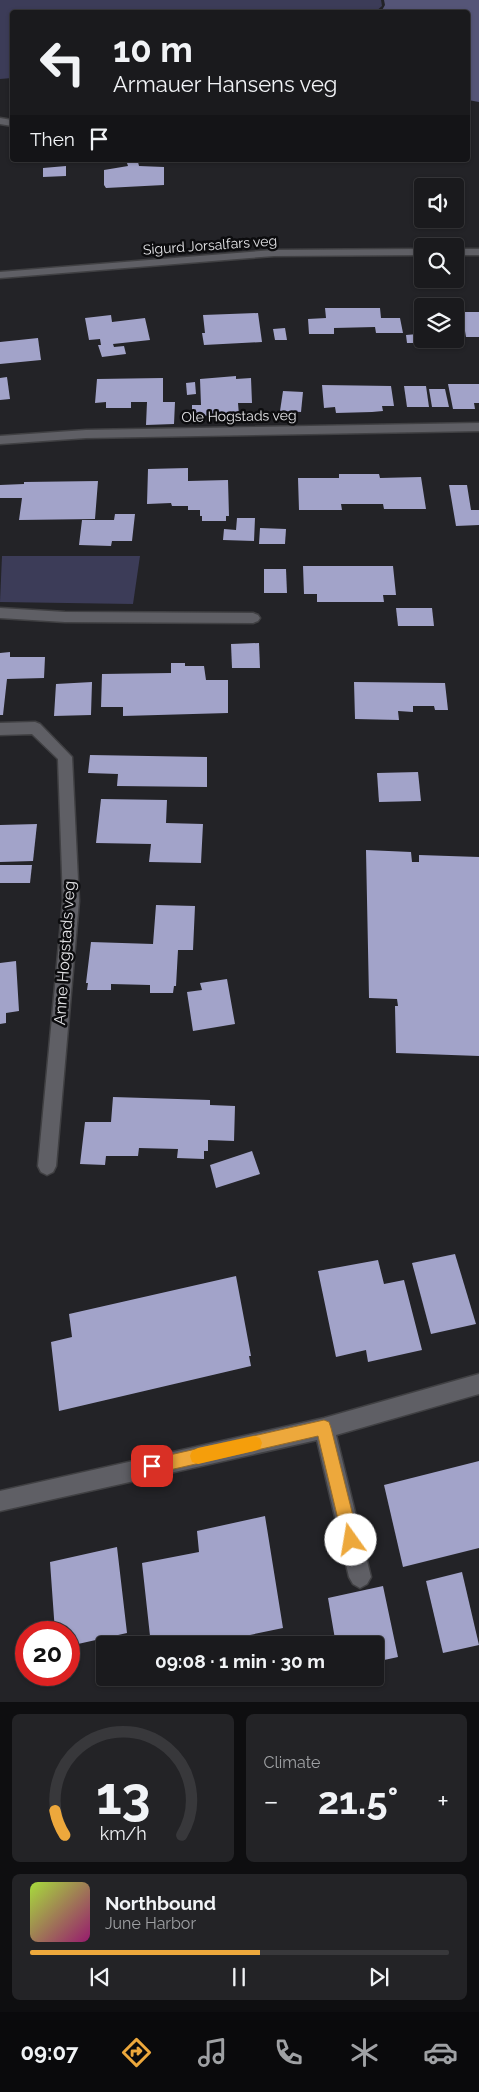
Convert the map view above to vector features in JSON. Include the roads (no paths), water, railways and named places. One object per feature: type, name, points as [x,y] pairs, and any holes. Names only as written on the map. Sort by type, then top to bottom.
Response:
[{"type":"street","name":"Sigurd Jorsalfars veg","points":[[0,275],[274,253],[414,252]]},
{"type":"street","points":[[464,252],[479,252]]},
{"type":"street","name":"Ole Hogstads veg","points":[[0,440],[86,434],[479,427]]},
{"type":"street","points":[[0,613],[65,617],[253,618]]},
{"type":"street","name":"Anne Hogstads veg","points":[[0,729],[35,728],[65,757],[71,901],[47,1166]]},
{"type":"street","points":[[0,1501],[324,1428],[479,1384]]},
{"type":"street","points":[[324,1428],[360,1577]]}]
